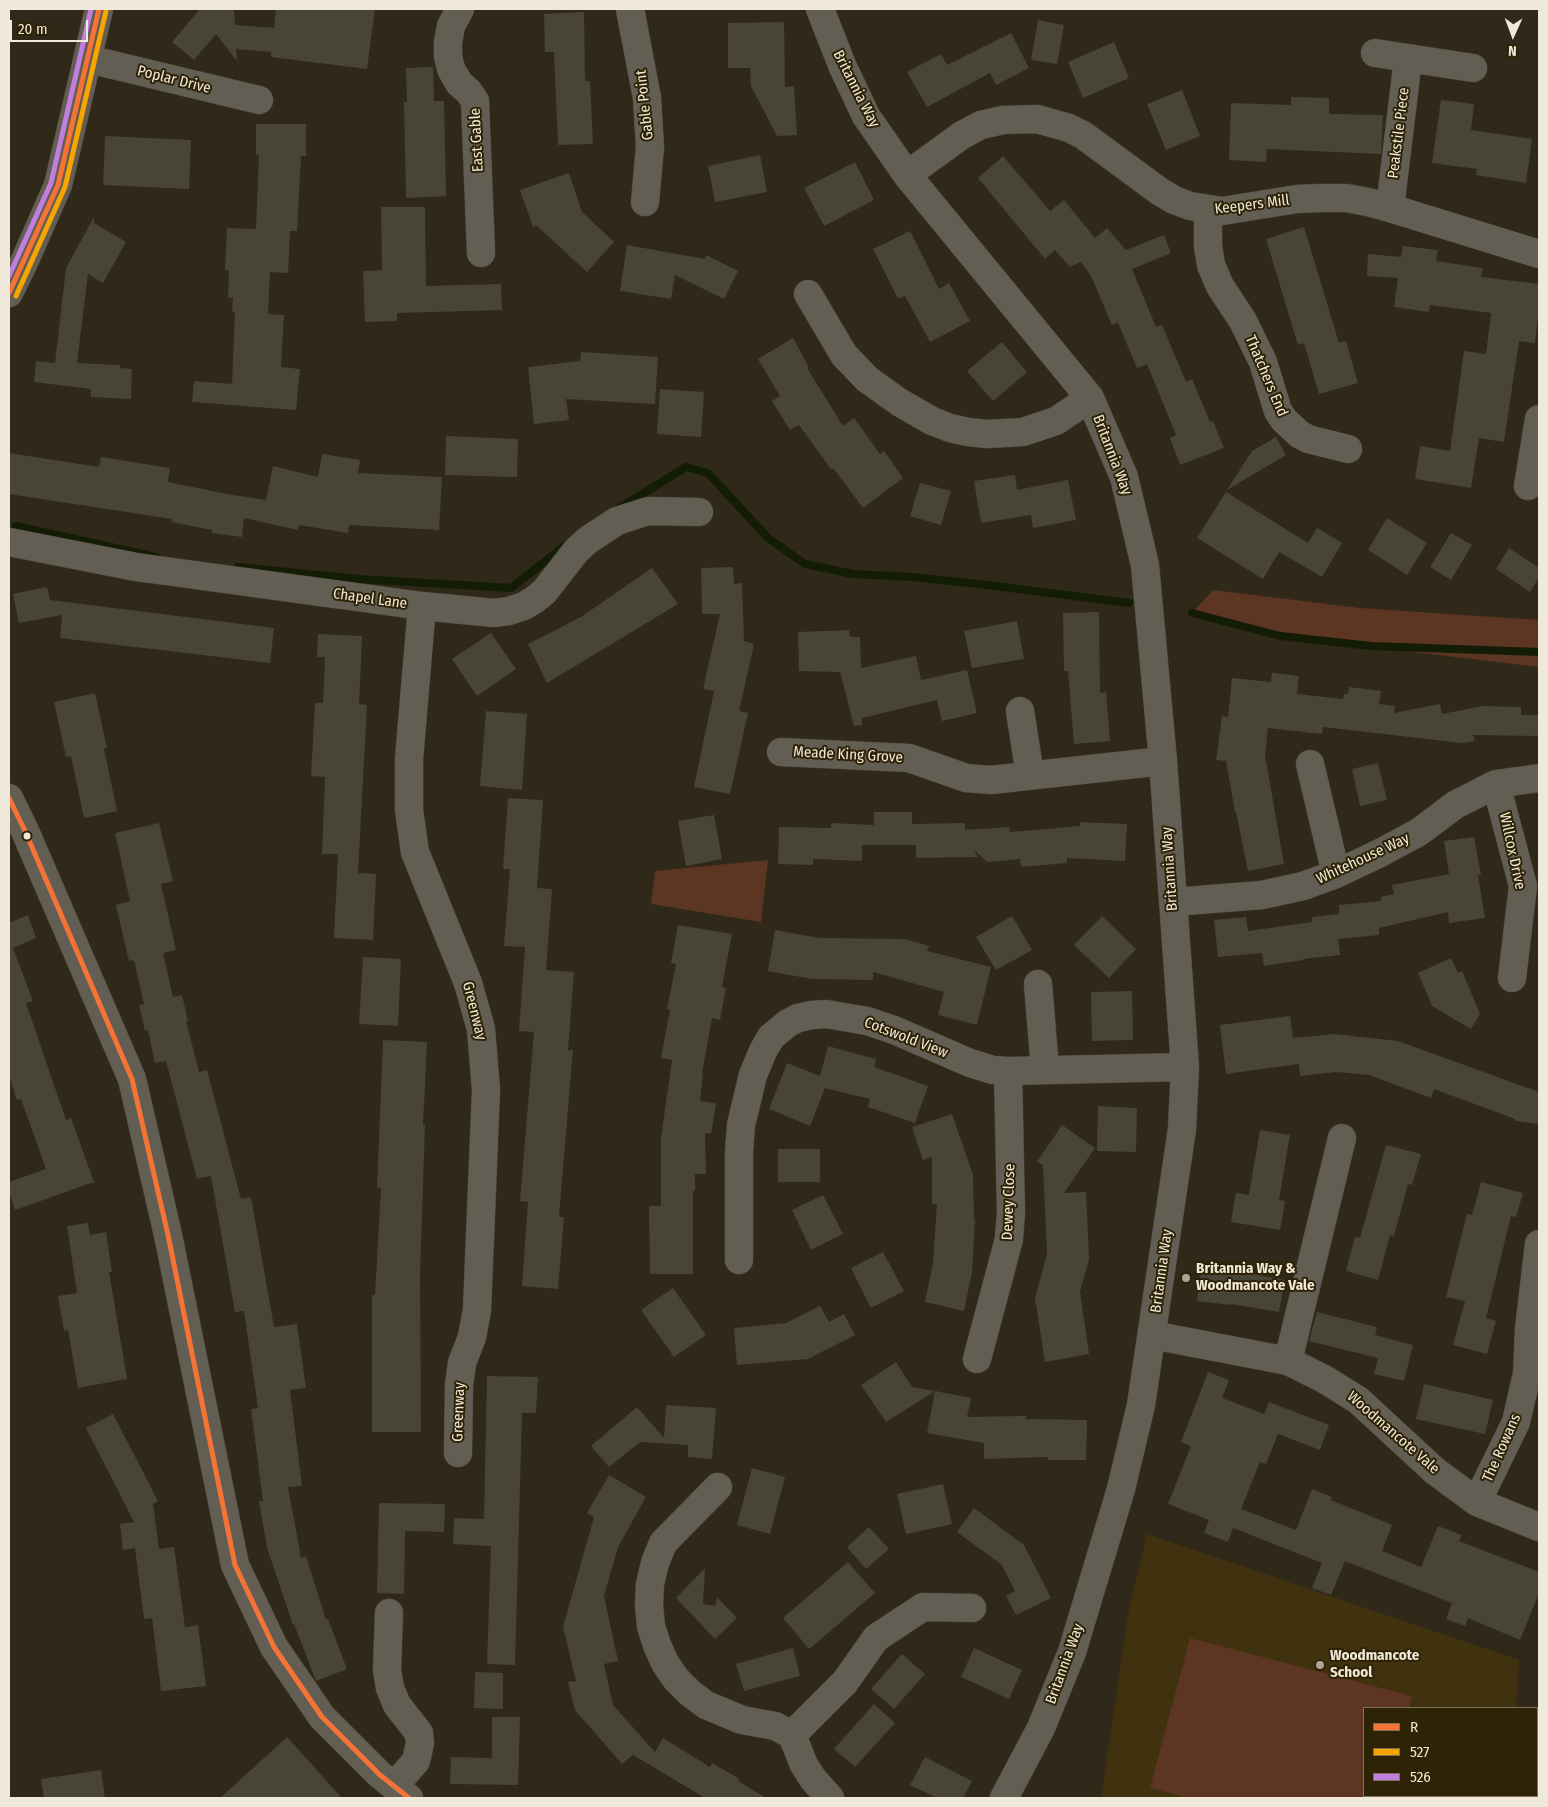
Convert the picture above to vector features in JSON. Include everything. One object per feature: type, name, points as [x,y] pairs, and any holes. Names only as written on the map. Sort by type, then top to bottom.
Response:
[{"type":"street","points":[[9,292],[58,185],[99,9]]},
{"type":"street","name":"East Gable","points":[[460,9],[451,26],[448,56],[451,70],[459,83],[475,101],[481,253]]},
{"type":"street","name":"Gable Point","points":[[630,9],[647,98],[650,147],[645,202]]},
{"type":"street","name":"Britannia Way","points":[[820,9],[842,64],[866,116],[907,175],[1090,398],[1124,477],[1145,565],[1186,1067],[1182,1129],[1141,1405],[1121,1490],[1072,1652],[1041,1728],[1004,1798]]},
{"type":"street","points":[[1375,53],[1473,68]]},
{"type":"street","name":"Poplar Drive","points":[[88,59],[259,100]]},
{"type":"street","name":"Peakstile Piece","points":[[1390,208],[1408,59]]},
{"type":"street","name":"Keepers Mill","points":[[907,175],[962,135],[981,125],[1003,120],[1037,119],[1069,128],[1083,135],[1174,200],[1190,206],[1208,210],[1236,210],[1297,199],[1346,198],[1390,208],[1539,254]]},
{"type":"street","name":"Thatchers End","points":[[1208,210],[1208,246],[1211,265],[1220,286],[1242,321],[1263,362],[1278,411],[1284,420],[1308,439],[1348,449]]},
{"type":"street","points":[[808,294],[844,354],[867,379],[899,402],[932,421],[968,432],[987,434],[1023,432],[1056,421],[1090,398]]},
{"type":"street","points":[[1528,486],[1539,419]]},
{"type":"street","name":"Chapel Lane","points":[[9,542],[136,567],[422,606],[494,613],[524,606],[544,592],[582,546],[602,529],[617,521],[648,512],[699,512]]},
{"type":"street","name":"Greenway","points":[[422,606],[409,759],[409,810],[412,835],[415,852],[468,983],[481,1029],[486,1090],[477,1310],[472,1337],[462,1363],[459,1385],[458,1453]]},
{"type":"street","points":[[1020,711],[1030,775]]},
{"type":"street","name":"Meade King Grove","points":[[781,752],[910,758],[966,778],[991,780],[1162,762]]},
{"type":"street","points":[[1310,764],[1336,874]]},
{"type":"street","name":"Whitehouse Way","points":[[1173,902],[1262,895],[1303,886],[1336,874],[1418,832],[1455,805],[1496,784],[1539,778]]},
{"type":"street","name":"Willcox Drive","points":[[1496,784],[1523,886],[1512,978]]},
{"type":"street","points":[[9,798],[132,1079],[168,1235],[235,1565],[274,1647],[322,1717],[401,1792],[416,1761],[420,1743],[419,1733],[397,1705],[390,1688],[387,1670],[389,1612]]},
{"type":"street","points":[[1038,984],[1045,1069]]},
{"type":"street","name":"Cotswold View","points":[[739,1260],[739,1153],[741,1125],[753,1075],[762,1051],[771,1037],[788,1023],[798,1018],[819,1014],[867,1021],[894,1030],[970,1063],[993,1070],[1186,1067]]},
{"type":"street","name":"Dewey Close","points":[[977,1359],[1009,1239],[1011,1212],[1008,1071]]},
{"type":"street","points":[[1288,1361],[1342,1138]]},
{"type":"street","name":"The Rowans","points":[[1477,1502],[1516,1422],[1527,1374],[1529,1329],[1539,1244]]},
{"type":"street","name":"Woodmancote Vale","points":[[1152,1335],[1288,1361],[1324,1379],[1358,1400],[1435,1471],[1477,1502],[1539,1527]]},
{"type":"street","points":[[718,1488],[663,1543],[655,1563],[650,1584],[649,1605],[651,1626],[657,1645],[665,1663],[676,1679],[706,1705],[742,1720],[775,1726],[792,1735],[804,1765],[813,1780],[830,1798]]},
{"type":"street","points":[[792,1735],[845,1682],[876,1638],[923,1607],[972,1608]]},
{"type":"shaded area","points":[[1213,590],[1360,608],[1539,620],[1539,667],[1280,636],[1192,613]]},
{"type":"shaded area","points":[[768,860],[761,922],[651,904],[655,871]]},
{"type":"shaded area","name":"Woodmancote School","points":[[1147,1534],[1519,1660],[1516,1707],[1363,1707],[1363,1797],[1511,1798],[1101,1798],[1129,1609]]},
{"type":"shaded area","points":[[1190,1638],[1412,1696],[1409,1707],[1363,1707],[1363,1797],[1385,1798],[1189,1798],[1150,1788]]},
{"type":"building","points":[[200,9],[234,9],[235,25],[274,28],[276,9],[375,9],[367,69],[271,57],[271,52],[236,49],[237,61],[216,34],[194,60],[172,42]]},
{"type":"building","points":[[584,12],[585,81],[590,81],[593,144],[558,145],[554,52],[545,52],[544,14]]},
{"type":"building","points":[[1038,20],[1064,25],[1057,64],[1031,60]]},
{"type":"building","points":[[784,22],[785,87],[794,86],[797,135],[777,136],[751,86],[750,68],[728,68],[728,23]]},
{"type":"building","points":[[1011,33],[1029,68],[996,85],[990,73],[927,107],[907,72],[941,54],[947,65]]},
{"type":"building","points":[[1114,42],[1129,78],[1083,98],[1068,62]]},
{"type":"building","points":[[433,67],[434,101],[444,101],[446,196],[406,198],[404,102],[407,102],[406,68]]},
{"type":"building","points":[[1182,90],[1200,136],[1166,150],[1147,104]]},
{"type":"building","points":[[1291,97],[1329,98],[1329,114],[1383,115],[1381,154],[1267,149],[1266,162],[1229,160],[1231,103],[1291,105]]},
{"type":"building","points":[[1441,100],[1474,104],[1471,130],[1532,139],[1526,183],[1476,175],[1477,169],[1432,163]]},
{"type":"building","points":[[256,124],[306,124],[306,156],[301,156],[297,231],[290,231],[288,273],[270,272],[268,314],[284,315],[281,367],[300,369],[296,410],[192,402],[194,381],[232,384],[235,312],[232,312],[233,298],[228,298],[229,270],[225,270],[227,228],[256,229],[259,155],[256,155]]},
{"type":"building","points":[[105,136],[191,140],[189,189],[103,185]]},
{"type":"building","points":[[760,155],[767,192],[715,202],[708,166]]},
{"type":"building","points":[[1003,156],[1050,211],[1064,200],[1095,238],[1107,228],[1126,250],[1164,235],[1171,253],[1132,269],[1156,327],[1162,325],[1186,382],[1192,379],[1210,422],[1213,421],[1224,448],[1180,465],[1170,438],[1176,435],[1147,364],[1137,368],[1118,323],[1112,325],[1091,276],[1081,262],[1070,267],[1055,250],[1045,259],[978,178]]},
{"type":"building","points":[[855,162],[874,200],[824,226],[804,188]]},
{"type":"building","points":[[569,173],[582,212],[614,242],[587,272],[537,226],[533,227],[520,190]]},
{"type":"building","points":[[381,207],[425,207],[426,286],[501,284],[502,310],[397,313],[397,321],[365,322],[363,271],[382,270]]},
{"type":"building","points":[[94,217],[94,223],[126,242],[103,283],[88,274],[77,363],[120,365],[120,368],[132,369],[131,399],[91,397],[91,389],[34,382],[36,361],[55,363],[66,268]]},
{"type":"building","points":[[1304,227],[1339,343],[1346,341],[1358,383],[1319,394],[1304,343],[1298,345],[1266,239]]},
{"type":"building","points":[[910,231],[939,289],[949,283],[970,321],[930,342],[905,296],[898,299],[873,249]]},
{"type":"building","points":[[627,245],[705,259],[706,255],[738,271],[724,299],[675,275],[671,299],[620,291]]},
{"type":"building","points":[[1403,246],[1438,250],[1436,261],[1483,268],[1481,277],[1539,284],[1539,308],[1535,343],[1519,341],[1504,442],[1479,438],[1471,488],[1415,479],[1420,446],[1450,451],[1464,351],[1486,354],[1491,313],[1430,305],[1429,312],[1394,307],[1398,278],[1367,276],[1368,254],[1401,257]]},
{"type":"building","points":[[793,338],[809,367],[807,368],[843,426],[854,418],[880,454],[884,451],[903,478],[863,508],[833,468],[831,469],[799,425],[790,430],[772,401],[780,396],[758,359]]},
{"type":"building","points":[[1002,342],[1027,372],[993,401],[967,371]]},
{"type":"building","points":[[581,352],[658,357],[655,404],[566,399],[569,420],[534,424],[528,367],[580,361]]},
{"type":"building","points":[[660,389],[704,392],[701,437],[657,434]]},
{"type":"building","points":[[446,436],[518,439],[517,477],[445,475]]},
{"type":"building","points":[[1276,437],[1286,455],[1227,490],[1252,451]]},
{"type":"building","points":[[9,453],[99,467],[101,457],[170,468],[168,482],[266,500],[273,466],[318,477],[322,454],[360,460],[358,473],[442,477],[439,530],[349,525],[348,533],[299,525],[298,530],[244,518],[242,537],[212,533],[212,530],[171,522],[172,519],[9,494]]},
{"type":"building","points":[[1015,475],[1017,490],[1068,480],[1076,520],[1033,528],[1031,515],[981,523],[974,481]]},
{"type":"building","points":[[920,483],[951,491],[941,525],[910,516]]},
{"type":"building","points":[[1226,492],[1308,543],[1317,528],[1342,543],[1322,577],[1279,552],[1263,579],[1197,538]]},
{"type":"building","points":[[1387,518],[1427,543],[1407,575],[1368,550]]},
{"type":"building","points":[[1451,533],[1472,545],[1451,580],[1430,567]]},
{"type":"building","points":[[1509,548],[1539,568],[1539,577],[1530,592],[1496,569]]},
{"type":"building","points":[[733,567],[734,584],[742,583],[744,641],[754,644],[739,711],[748,713],[730,794],[694,787],[714,691],[703,689],[720,614],[702,614],[701,568]]},
{"type":"building","points":[[652,568],[678,604],[547,683],[528,644],[581,617]]},
{"type":"building","points":[[47,587],[50,600],[274,628],[270,663],[60,638],[62,615],[19,623],[13,594]]},
{"type":"building","points":[[1099,612],[1100,693],[1106,692],[1110,741],[1074,744],[1068,671],[1064,671],[1063,613]]},
{"type":"building","points":[[1017,621],[1024,659],[972,668],[964,631]]},
{"type":"building","points":[[849,630],[850,637],[860,637],[861,668],[916,656],[921,680],[967,670],[977,713],[942,721],[937,700],[862,718],[862,725],[854,726],[840,672],[799,671],[798,632]]},
{"type":"building","points":[[491,633],[516,669],[477,696],[452,659]]},
{"type":"building","points":[[318,634],[362,636],[359,704],[367,705],[358,873],[376,874],[373,940],[334,938],[338,854],[322,854],[325,777],[311,776],[315,703],[323,703],[325,657],[317,657]]},
{"type":"building","points":[[1272,673],[1299,676],[1297,694],[1343,699],[1344,694],[1348,694],[1349,687],[1381,691],[1379,704],[1395,706],[1394,713],[1440,704],[1442,714],[1483,706],[1521,707],[1521,715],[1539,715],[1539,736],[1473,735],[1475,741],[1462,743],[1323,727],[1322,734],[1268,728],[1265,755],[1284,864],[1248,871],[1226,761],[1216,760],[1222,716],[1228,717],[1232,678],[1271,682]]},
{"type":"building","points":[[95,693],[107,748],[104,749],[117,811],[84,818],[71,756],[66,757],[54,702]]},
{"type":"building","points":[[486,711],[527,714],[522,790],[480,786]]},
{"type":"building","points":[[1378,763],[1387,800],[1360,806],[1352,769]]},
{"type":"building","points":[[508,798],[543,800],[537,888],[552,889],[546,970],[574,972],[568,1050],[573,1050],[559,1217],[564,1217],[558,1289],[522,1286],[528,1202],[520,1201],[534,1032],[519,1031],[525,947],[504,946],[510,869],[503,869]]},
{"type":"building","points":[[874,812],[912,812],[912,824],[965,823],[965,830],[1009,827],[1010,832],[1080,826],[1080,822],[1127,824],[1125,861],[1067,858],[1067,863],[1021,867],[1020,859],[987,862],[974,850],[978,857],[916,858],[916,845],[862,845],[862,861],[813,859],[813,865],[778,864],[779,827],[831,828],[831,823],[874,825]]},
{"type":"building","points":[[714,815],[722,859],[686,866],[678,821]]},
{"type":"building","points":[[159,823],[173,881],[161,884],[176,950],[163,953],[173,997],[182,995],[188,1021],[186,1021],[199,1072],[207,1070],[241,1199],[251,1197],[274,1327],[297,1324],[306,1388],[290,1390],[302,1486],[288,1487],[301,1558],[306,1556],[326,1620],[328,1619],[347,1669],[316,1681],[293,1625],[267,1548],[259,1501],[263,1501],[251,1409],[258,1408],[244,1311],[235,1312],[211,1176],[197,1179],[166,1061],[155,1063],[148,1030],[145,1031],[139,1005],[144,1004],[134,960],[129,961],[116,905],[130,901],[115,833]]},
{"type":"building","points":[[1474,837],[1481,875],[1478,875],[1485,918],[1449,923],[1448,912],[1379,928],[1379,935],[1338,939],[1340,955],[1264,966],[1262,953],[1218,957],[1214,920],[1246,917],[1248,931],[1312,922],[1312,917],[1339,914],[1339,905],[1381,901],[1381,897],[1394,894],[1392,885],[1449,874],[1444,841]]},
{"type":"building","points":[[28,915],[36,938],[13,948],[33,1001],[26,1003],[66,1120],[71,1118],[94,1182],[15,1210],[9,1191],[9,1182],[46,1169],[21,1099],[17,1100],[9,1076],[9,923]]},
{"type":"building","points":[[1012,916],[1032,950],[996,970],[976,937]]},
{"type":"building","points":[[1102,916],[1136,949],[1109,978],[1074,945]]},
{"type":"building","points":[[678,925],[732,934],[722,987],[726,988],[720,1020],[712,1018],[702,1074],[700,1101],[716,1103],[711,1134],[705,1133],[706,1174],[695,1174],[695,1191],[693,1191],[693,1274],[650,1274],[649,1206],[661,1206],[661,1138],[672,1060],[661,1058],[670,1010],[667,1009],[676,964],[671,963]]},
{"type":"building","points":[[775,930],[819,938],[904,939],[929,946],[927,951],[991,967],[977,1025],[938,1015],[944,992],[873,972],[873,980],[812,979],[768,971]]},
{"type":"building","points":[[363,957],[401,959],[398,1026],[359,1024]]},
{"type":"building","points":[[1451,958],[1458,973],[1462,971],[1480,1014],[1471,1029],[1432,1006],[1418,973]]},
{"type":"building","points":[[1132,991],[1133,1040],[1092,1041],[1091,992]]},
{"type":"building","points":[[1290,1016],[1293,1038],[1334,1034],[1398,1041],[1539,1092],[1539,1124],[1515,1121],[1515,1119],[1434,1089],[1431,1098],[1369,1075],[1337,1072],[1300,1076],[1299,1064],[1226,1074],[1220,1025]]},
{"type":"building","points":[[383,1040],[427,1042],[423,1125],[425,1125],[420,1276],[421,1432],[372,1432],[372,1295],[375,1295],[381,1188],[377,1188]]},
{"type":"building","points":[[828,1046],[876,1059],[874,1067],[928,1086],[915,1123],[868,1107],[870,1099],[825,1088],[810,1126],[769,1109],[787,1063],[820,1076]]},
{"type":"building","points":[[1098,1106],[1137,1108],[1136,1152],[1097,1151]]},
{"type":"building","points":[[952,1114],[973,1175],[975,1219],[972,1272],[964,1311],[925,1302],[933,1263],[937,1204],[932,1204],[932,1157],[923,1160],[912,1127]]},
{"type":"building","points":[[1062,1125],[1095,1148],[1064,1193],[1086,1192],[1089,1259],[1080,1292],[1089,1354],[1045,1362],[1035,1298],[1047,1254],[1043,1165],[1037,1162]]},
{"type":"building","points":[[1260,1130],[1290,1135],[1279,1200],[1285,1201],[1280,1230],[1231,1222],[1236,1193],[1249,1195]]},
{"type":"building","points":[[1386,1145],[1421,1154],[1412,1185],[1408,1184],[1394,1236],[1390,1235],[1378,1280],[1346,1271],[1355,1237],[1360,1238]]},
{"type":"building","points":[[778,1149],[820,1149],[820,1182],[778,1182]]},
{"type":"building","points":[[1481,1182],[1523,1193],[1516,1217],[1511,1216],[1486,1318],[1496,1321],[1487,1354],[1453,1345],[1465,1301],[1446,1297],[1467,1214],[1472,1215]]},
{"type":"building","points":[[823,1195],[843,1234],[811,1250],[792,1210]]},
{"type":"building","points":[[88,1223],[90,1235],[106,1232],[112,1272],[109,1272],[127,1379],[78,1388],[68,1330],[64,1331],[58,1296],[77,1293],[67,1226]]},
{"type":"building","points":[[883,1252],[904,1291],[871,1308],[851,1268]]},
{"type":"building","points":[[1202,1265],[1236,1269],[1235,1271],[1285,1280],[1279,1312],[1231,1304],[1197,1301]]},
{"type":"building","points":[[673,1288],[706,1335],[674,1357],[641,1310]]},
{"type":"building","points":[[820,1306],[829,1322],[844,1314],[855,1335],[808,1359],[737,1365],[734,1328],[786,1323]]},
{"type":"building","points":[[1317,1312],[1377,1327],[1375,1335],[1413,1345],[1404,1381],[1374,1374],[1378,1358],[1309,1341]]},
{"type":"building","points":[[896,1362],[912,1387],[935,1391],[886,1422],[861,1385]]},
{"type":"building","points":[[1208,1372],[1229,1380],[1222,1398],[1264,1414],[1269,1402],[1329,1425],[1320,1450],[1278,1434],[1266,1464],[1260,1462],[1241,1509],[1296,1530],[1312,1489],[1332,1497],[1331,1500],[1392,1525],[1382,1551],[1421,1567],[1438,1526],[1462,1535],[1459,1541],[1539,1572],[1539,1593],[1520,1640],[1468,1618],[1465,1626],[1446,1619],[1452,1603],[1345,1561],[1331,1595],[1312,1588],[1322,1563],[1233,1528],[1228,1542],[1204,1533],[1209,1520],[1168,1504],[1191,1446],[1181,1442]]},
{"type":"building","points":[[487,1376],[538,1377],[536,1413],[522,1413],[515,1665],[487,1664],[491,1546],[453,1544],[454,1518],[484,1519]]},
{"type":"building","points":[[1424,1384],[1493,1400],[1485,1434],[1416,1419]]},
{"type":"building","points":[[935,1391],[971,1398],[967,1417],[1026,1416],[1026,1419],[1087,1420],[1086,1460],[1048,1460],[1048,1457],[984,1459],[984,1443],[927,1433]]},
{"type":"building","points":[[666,1405],[716,1408],[712,1459],[688,1457],[688,1445],[640,1442],[609,1467],[591,1446],[637,1407],[664,1438]]},
{"type":"building","points":[[113,1414],[158,1501],[153,1504],[159,1549],[174,1547],[185,1627],[198,1625],[206,1686],[161,1691],[152,1618],[144,1619],[135,1548],[123,1550],[120,1524],[134,1522],[86,1428]]},
{"type":"building","points":[[752,1468],[785,1477],[770,1534],[737,1525]]},
{"type":"building","points":[[609,1475],[646,1497],[618,1547],[604,1596],[618,1661],[604,1664],[613,1705],[655,1752],[663,1738],[710,1767],[712,1763],[740,1779],[738,1781],[766,1798],[705,1798],[633,1755],[622,1764],[575,1710],[568,1682],[576,1681],[563,1627],[594,1517],[587,1513]]},
{"type":"building","points":[[943,1484],[952,1524],[906,1534],[897,1494]]},
{"type":"building","points":[[379,1503],[445,1504],[444,1532],[405,1531],[404,1594],[377,1593]]},
{"type":"building","points":[[974,1508],[1024,1545],[1051,1598],[1016,1615],[1006,1596],[1015,1591],[1002,1565],[957,1532]]},
{"type":"building","points":[[869,1527],[889,1549],[866,1569],[847,1547]]},
{"type":"building","points":[[848,1562],[875,1593],[809,1649],[783,1618]]},
{"type":"building","points":[[705,1568],[703,1604],[715,1606],[717,1597],[737,1618],[715,1639],[676,1598]]},
{"type":"building","points":[[793,1648],[800,1676],[744,1691],[736,1664]]},
{"type":"building","points":[[974,1648],[1022,1670],[1009,1699],[961,1677]]},
{"type":"building","points":[[902,1654],[925,1674],[894,1709],[871,1689]]},
{"type":"building","points":[[475,1672],[503,1673],[503,1709],[474,1708]]},
{"type":"building","points":[[874,1704],[895,1723],[855,1767],[834,1749]]},
{"type":"building","points":[[492,1717],[520,1717],[518,1785],[450,1784],[451,1757],[492,1758]]},
{"type":"building","points":[[287,1737],[342,1798],[220,1798]]},
{"type":"building","points":[[925,1757],[972,1781],[963,1798],[937,1798],[910,1785]]},
{"type":"building","points":[[101,1770],[105,1798],[44,1798],[41,1779]]},
{"type":"waterway","points":[[618,509],[686,467],[708,473],[768,538],[805,564],[853,574],[912,577],[979,584],[1129,603]]},
{"type":"waterway","points":[[16,526],[156,557]]},
{"type":"waterway","points":[[237,567],[359,579],[511,588],[567,544]]},
{"type":"waterway","points":[[1192,613],[1280,636],[1371,646],[1539,652]]},
{"type":"transit line","name":"526","points":[[9,276],[51,183],[91,9]]},
{"type":"transit line","name":"R","points":[[9,293],[58,185],[99,9]]},
{"type":"transit line","name":"527","points":[[16,296],[65,187],[106,11]]},
{"type":"transit line","name":"R","points":[[9,798],[132,1079],[168,1235],[235,1565],[274,1647],[322,1717],[380,1775],[409,1798]]},
{"type":"place","name":"Britannia Way & Woodmancote Vale","points":[[1186,1278]]},
{"type":"place","name":"Woodmancote School","points":[[1320,1665]]}]
